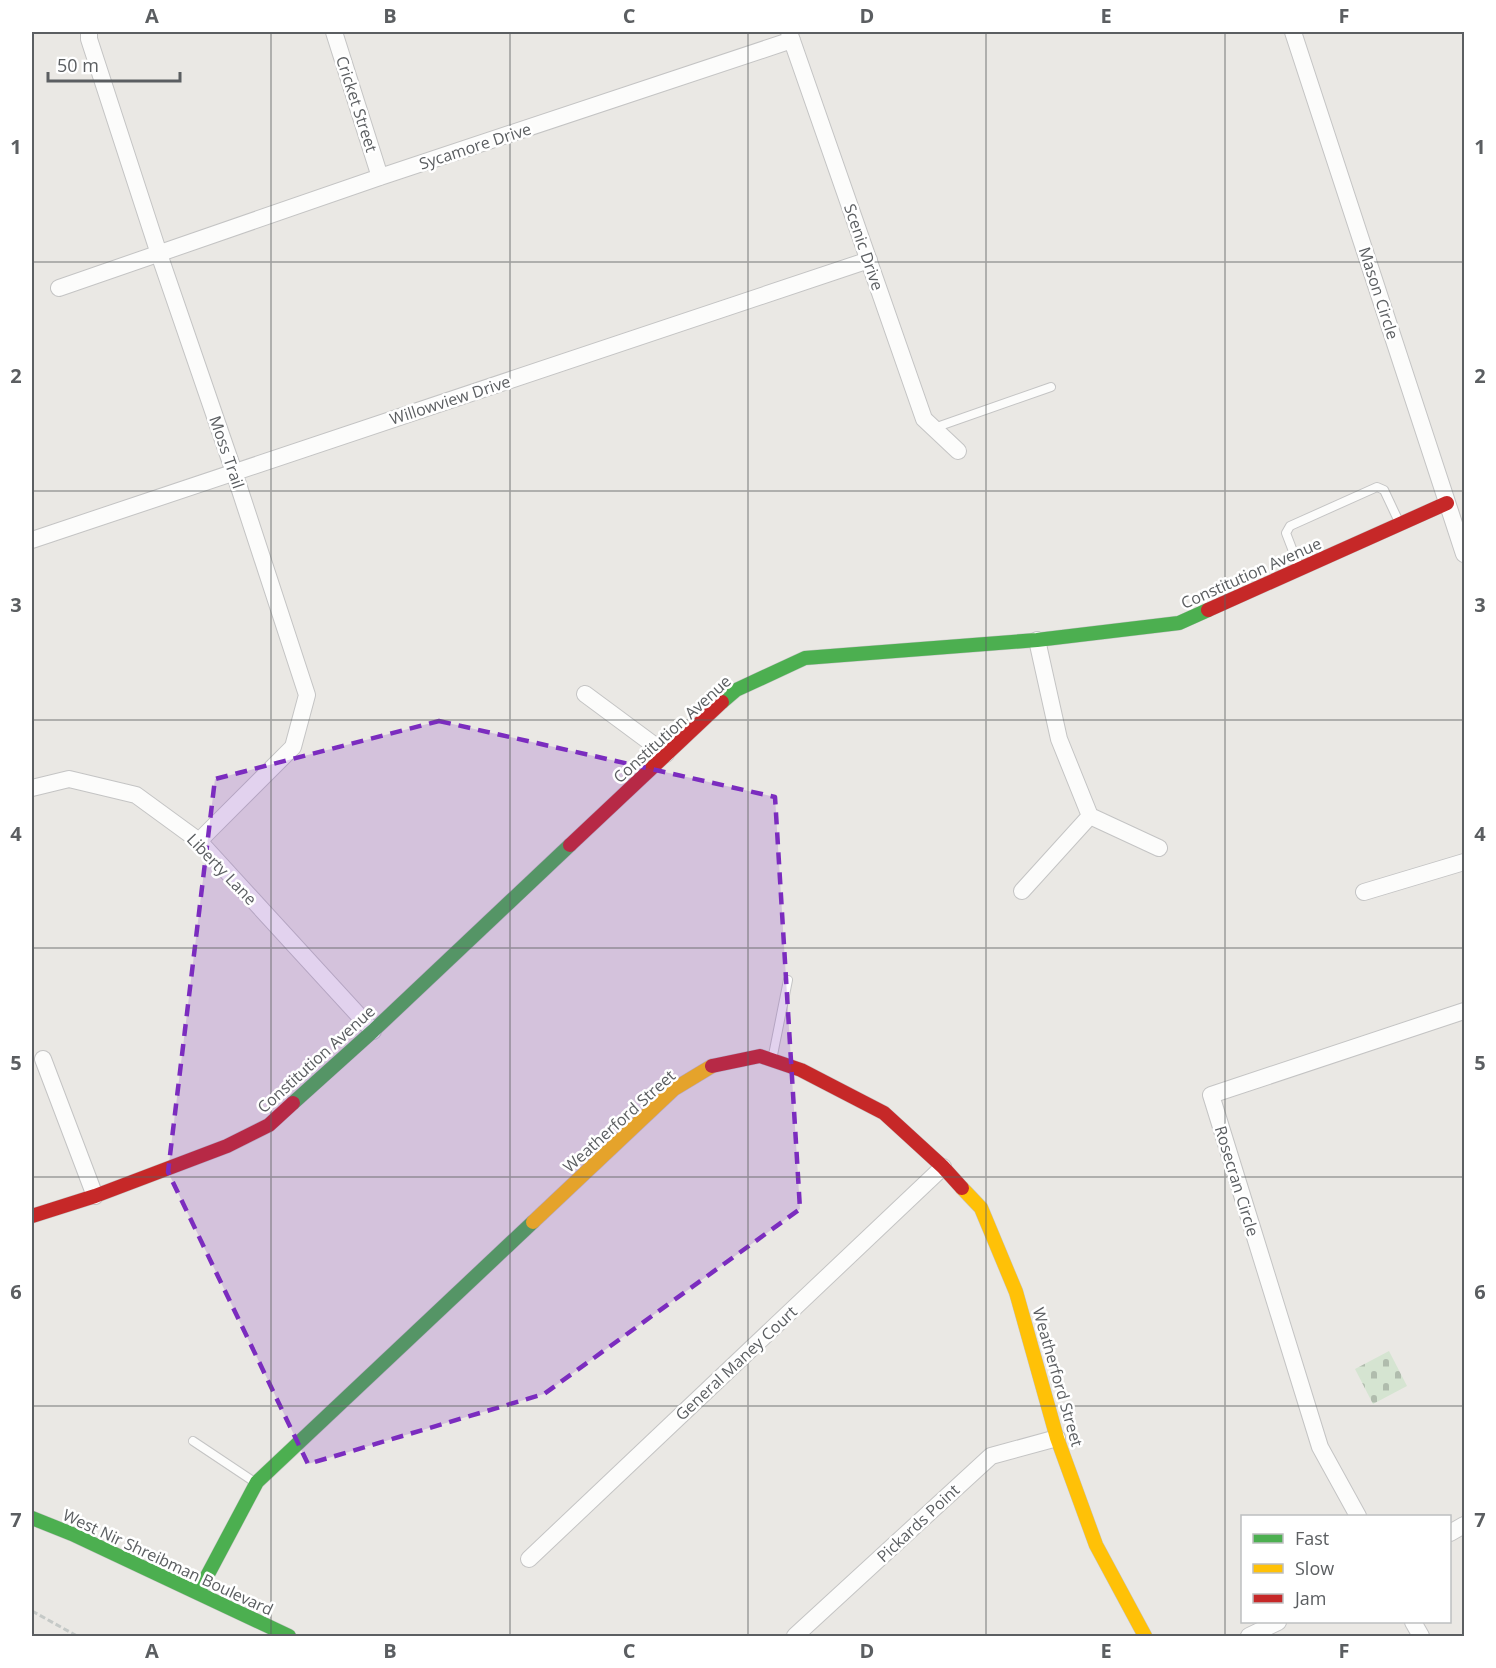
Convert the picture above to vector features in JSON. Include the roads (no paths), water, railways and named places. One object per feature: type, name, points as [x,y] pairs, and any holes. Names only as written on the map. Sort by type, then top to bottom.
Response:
[{"type":"street","name":"Moss Trail","points":[[89,32],[92,50],[159,254],[307,695],[293,747],[199,841]]},
{"type":"street","name":"Cricket Street","points":[[334,32],[380,177]]},
{"type":"street","name":"Mason Circle","points":[[1293,32],[1464,554]]},
{"type":"street","name":"Sycamore Drive","points":[[59,288],[790,36]]},
{"type":"street","name":"Scenic Drive","points":[[790,36],[924,419],[958,451]]},
{"type":"street","name":"Willowview Drive","points":[[32,540],[869,260]]},
{"type":"street","name":"Constitution Avenue","points":[[32,1216],[94,1196],[227,1146],[269,1125],[373,1031],[736,690],[804,658],[1037,640],[1179,623],[1447,503]]},
{"type":"street","points":[[1037,640],[1059,739],[1090,816],[1159,848]]},
{"type":"street","points":[[585,694],[666,754]]},
{"type":"street","name":"Liberty Lane","points":[[32,789],[69,779],[136,795],[199,841],[373,1031]]},
{"type":"street","points":[[1022,891],[1090,816]]},
{"type":"street","points":[[1364,892],[1464,862]]},
{"type":"street","name":"Rosecran Circle","points":[[1357,1515],[1320,1447],[1210,1095],[1464,1011]]},
{"type":"street","name":"Weatherford Street","points":[[198,1593],[257,1483],[674,1089],[710,1066],[760,1056],[801,1070],[884,1113],[943,1167],[981,1208],[1016,1292],[1057,1438],[1096,1545],[1145,1636]]},
{"type":"street","points":[[44,1059],[94,1196]]},
{"type":"street","name":"General Maney Court","points":[[529,1559],[943,1167]]},
{"type":"street","name":"Pickards Point","points":[[795,1636],[991,1456],[1057,1438]]},
{"type":"street","name":"West Nir Shreibman Boulevard","points":[[32,1518],[72,1534],[289,1636]]},
{"type":"street","points":[[1249,1636],[1276,1623]]},
{"type":"lane","points":[[933,428],[1052,387]]},
{"type":"lane","points":[[1299,569],[1286,533],[1290,526],[1377,487],[1384,490],[1400,524]]},
{"type":"lane","points":[[772,1060],[788,980]]},
{"type":"lane","points":[[193,1441],[257,1483]]}]
